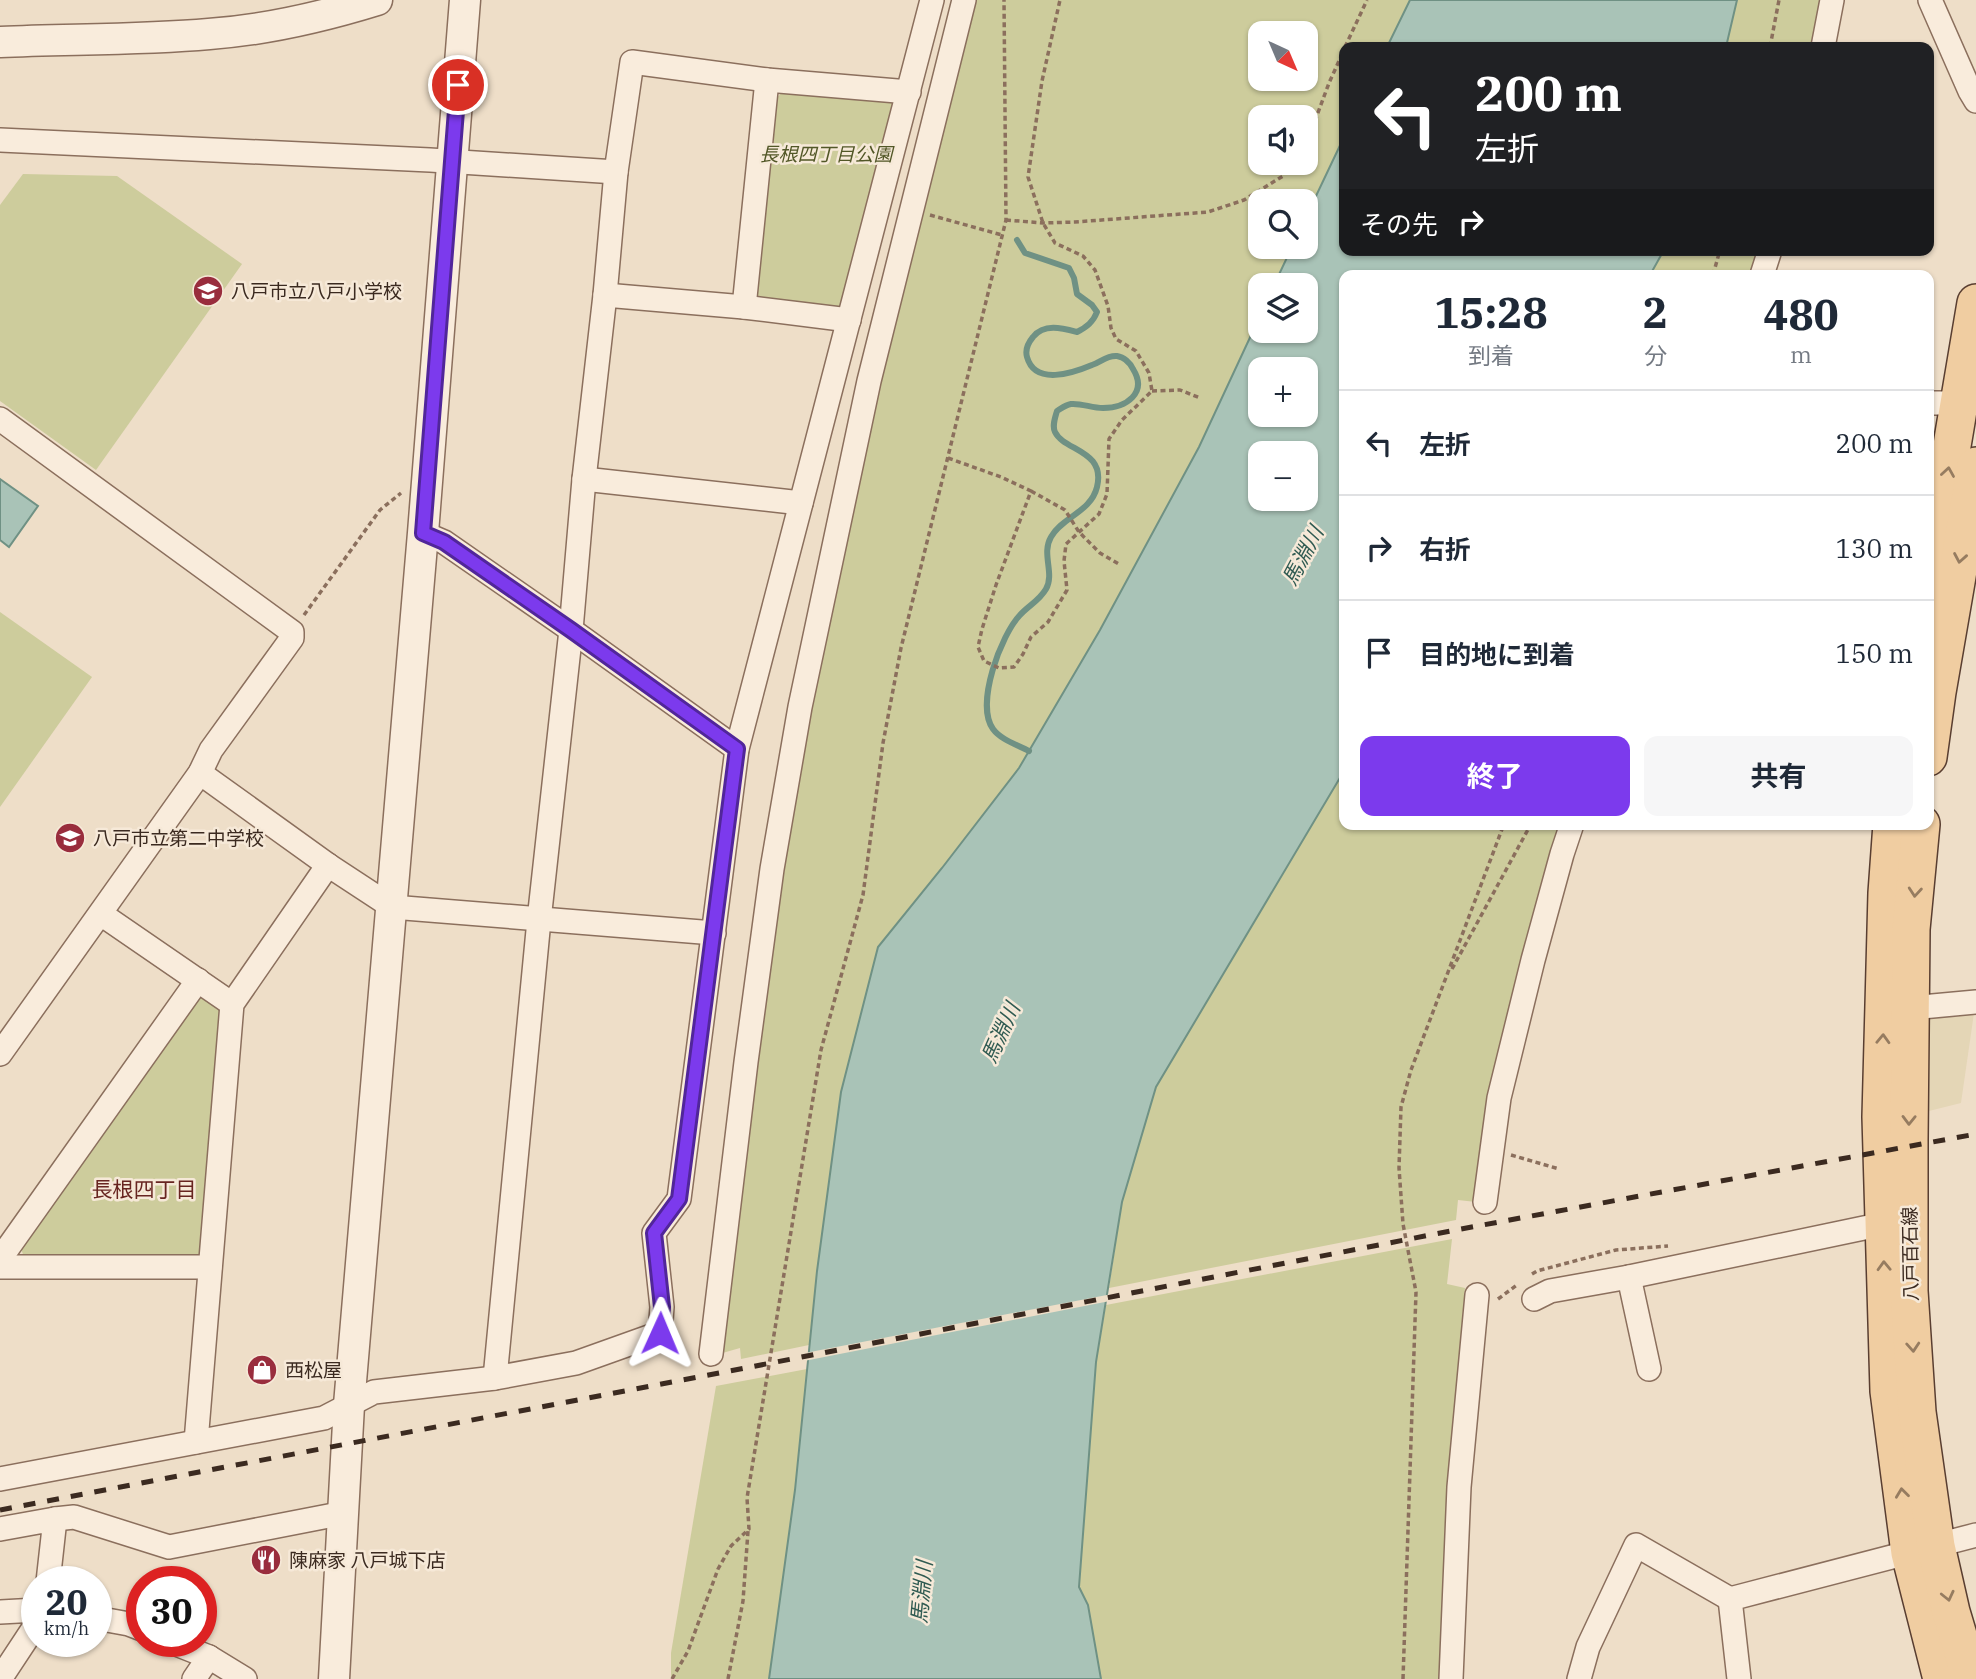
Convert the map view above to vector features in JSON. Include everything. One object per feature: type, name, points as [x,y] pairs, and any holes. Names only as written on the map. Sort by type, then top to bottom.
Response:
[{"type":"main road","points":[[1934,519],[1944,403],[1976,303]]},
{"type":"main road","points":[[1934,714],[1976,466]]},
{"type":"main road","name":"八戸百石線","points":[[1892,830],[1887,893],[1881,1117],[1889,1391],[1923,1549],[1942,1679]]},
{"type":"main road","name":"八戸百石線","points":[[1920,830],[1911,929],[1909,1291],[1923,1549],[1951,1612],[1970,1679]]},
{"type":"street","points":[[0,42],[210,34],[289,23],[340,6],[376,0]]},
{"type":"street","points":[[334,1679],[349,1405],[465,0]]},
{"type":"street","points":[[0,1479],[324,1418],[374,1392],[495,1378],[576,1363],[660,1333],[662,1307],[654,1233],[679,1199],[737,749],[932,0]]},
{"type":"street","points":[[711,1354],[772,869],[800,707],[869,381],[964,0]]},
{"type":"street","points":[[1824,42],[1832,0]]},
{"type":"street","points":[[1930,0],[1976,101]]},
{"type":"street","points":[[495,1378],[584,479],[616,172],[632,62],[767,80],[909,92]]},
{"type":"street","points":[[744,307],[767,80]]},
{"type":"street","points":[[0,139],[616,172]]},
{"type":"street","points":[[605,295],[744,307],[849,320]]},
{"type":"street","points":[[0,419],[292,632],[292,638],[211,750],[200,773],[0,1054]]},
{"type":"street","points":[[584,479],[802,503]]},
{"type":"street","points":[[423,533],[444,542],[737,749]]},
{"type":"street","points":[[200,773],[328,865],[392,907],[714,933]]},
{"type":"street","points":[[1485,1202],[1499,1098],[1533,960],[1570,830]]},
{"type":"street","points":[[196,1442],[232,1004],[328,865]]},
{"type":"street","points":[[101,914],[232,1004]]},
{"type":"street","points":[[0,1259],[198,980]]},
{"type":"street","points":[[1911,1008],[1976,1002]]},
{"type":"street","points":[[1534,1299],[1550,1291],[1883,1224]]},
{"type":"street","points":[[0,1267],[210,1267]]},
{"type":"street","points":[[1629,1277],[1648,1369]]},
{"type":"street","points":[[1451,1679],[1459,1487],[1477,1295]]},
{"type":"street","points":[[0,1529],[74,1517],[169,1547],[344,1513]]},
{"type":"street","points":[[50,1566],[55,1519]]},
{"type":"street","points":[[1579,1679],[1588,1647],[1636,1545],[1730,1599],[1976,1535]]},
{"type":"street","points":[[1730,1599],[1739,1679]]},
{"type":"street","points":[[0,1612],[21,1611]]},
{"type":"street","points":[[0,1679],[21,1647]]},
{"type":"street","points":[[194,1679],[209,1657],[245,1679]]},
{"type":"path","points":[[728,1679],[743,1601],[749,1529],[747,1498],[821,1050],[863,895],[883,743],[901,648],[1006,220],[1004,0]]},
{"type":"path","points":[[1060,0],[1042,81],[1028,177],[1042,223],[1055,243],[1083,256],[1095,270],[1116,339],[1136,351],[1149,373],[1152,391]]},
{"type":"path","points":[[1348,42],[1367,0]]},
{"type":"path","points":[[1771,42],[1779,0]]},
{"type":"path","points":[[1318,112],[1339,61]]},
{"type":"path","points":[[1006,220],[1075,222],[1208,212],[1244,200],[1284,175]]},
{"type":"path","points":[[912,210],[1002,235]]},
{"type":"path","points":[[1031,491],[996,585],[978,647],[984,660],[999,668],[1014,667],[1031,637],[1048,622],[1067,590],[1064,561],[1066,544],[1100,514],[1107,494],[1109,439],[1122,420],[1152,391],[1180,390],[1200,398]]},
{"type":"path","points":[[948,458],[1001,477],[1065,510],[1079,532],[1100,553],[1119,564]]},
{"type":"path","points":[[292,632],[380,510],[403,492]]},
{"type":"path","points":[[1403,1679],[1416,1292],[1403,1224],[1399,1168],[1401,1107],[1411,1070],[1502,830]]},
{"type":"path","points":[[1444,983],[1528,830]]},
{"type":"path","points":[[1493,1150],[1559,1169]]},
{"type":"path","points":[[672,1679],[688,1651],[718,1569],[731,1546],[749,1529]]},
{"type":"shaded area","points":[[1969,1010],[1974,1013],[1961,1103],[1929,1111],[1928,1018]]},
{"type":"green space","points":[[975,0],[1410,0],[1389,42],[1339,42],[1339,148],[1318,192],[1318,189],[1248,189],[1248,259],[1286,259],[1280,273],[1248,273],[1248,342],[1200,447],[1100,631],[1019,768],[878,947],[817,1271],[809,1345],[741,1359],[740,1348],[719,1354],[747,1106],[799,765],[877,389]]},
{"type":"green space","points":[[1737,0],[1822,0],[1814,42],[1727,42]]},
{"type":"green space","name":"長根四丁目公園","points":[[783,91],[892,103],[896,111],[847,304],[838,312],[761,302],[755,292],[775,100]]},
{"type":"green space","points":[[23,174],[117,176],[242,264],[96,470],[0,401],[0,205]]},
{"type":"green space","points":[[1661,256],[1758,256],[1754,270],[1653,270]]},
{"type":"green space","points":[[0,612],[92,677],[0,807]]},
{"type":"green space","points":[[1339,779],[1339,830],[1561,830],[1476,1202],[1458,1200],[1456,1220],[1109,1288],[1122,1202],[1156,1087]]},
{"type":"green space","points":[[208,996],[218,1004],[223,1014],[205,1252],[199,1258],[24,1258],[21,1248],[197,999]]},
{"type":"green space","points":[[1452,1239],[1447,1284],[1465,1288],[1448,1485],[1442,1679],[1101,1679],[1088,1605],[1079,1587],[1096,1362],[1106,1305]]},
{"type":"green space","points":[[807,1369],[795,1490],[769,1679],[671,1679],[671,1653],[716,1386]]},
{"type":"water","points":[[1410,0],[1737,0],[1727,42],[1389,42]]},
{"type":"water","name":"馬淵川","points":[[1339,148],[1339,256],[1661,256],[1653,270],[1339,270],[1339,779],[1156,1087],[1122,1202],[1096,1362],[1079,1587],[1088,1605],[1101,1679],[769,1679],[795,1490],[817,1271],[841,1092],[878,947],[1019,768],[1100,630],[1199,447],[1248,342],[1318,343],[1318,273],[1280,273],[1286,259],[1318,259],[1318,192]]},
{"type":"water","points":[[0,479],[38,506],[9,547],[0,540]]},
{"type":"pier","points":[[1112,1294],[1110,1301],[804,1361],[805,1353]]},
{"type":"waterway","points":[[1017,240],[1025,253],[1069,268],[1077,294],[1097,312],[1094,319],[1077,332],[1048,328],[1037,333],[1027,349],[1031,366],[1046,374],[1065,374],[1117,356],[1130,365],[1138,385],[1132,398],[1120,405],[1103,408],[1071,404],[1057,411],[1055,432],[1090,458],[1096,465],[1098,475],[1097,487],[1089,503],[1062,524],[1051,537],[1047,550],[1049,577],[1046,589],[1013,625],[998,653],[993,670],[987,703],[988,718],[996,733],[1029,751]]},
{"type":"railway","points":[[0,1510],[1461,1229],[1976,1134]]},
{"type":"place","name":"八戸市立八戸小学校","points":[[208,291]]},
{"type":"place","name":"八戸市立第二中学校","points":[[70,838]]},
{"type":"place","name":"西松屋","points":[[262,1370]]},
{"type":"place","name":"陳麻家 八戸城下店","points":[[266,1560]]},
{"type":"district","name":"長根四丁目","points":[[144,1190]]},
{"type":"route","points":[[458,85],[423,533],[444,542],[737,749],[679,1199],[654,1233],[662,1307],[660,1333]]}]
